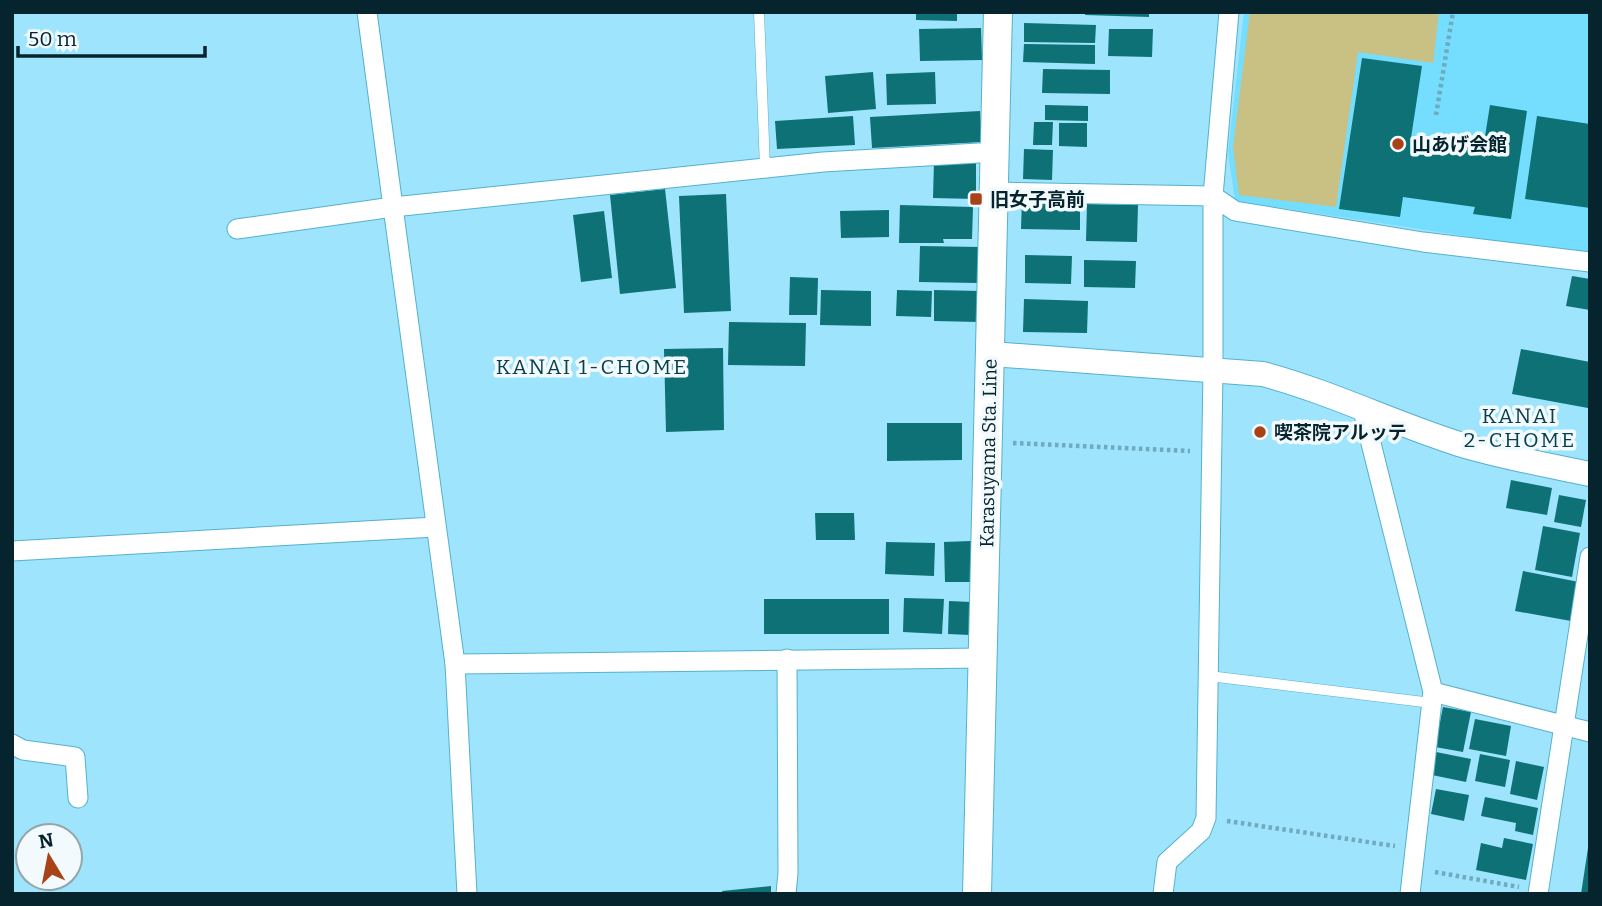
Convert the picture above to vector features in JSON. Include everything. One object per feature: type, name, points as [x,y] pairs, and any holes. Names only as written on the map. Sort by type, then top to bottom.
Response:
[{"type":"main road","name":"Karasuyama Sta. Line","points":[[977,894],[998,12]]},
{"type":"street","points":[[368,12],[455,664],[467,894]]},
{"type":"street","points":[[1163,894],[1167,862],[1201,831],[1206,818],[1213,196],[1229,12]]},
{"type":"street","points":[[237,229],[393,207],[823,162],[996,152]]},
{"type":"street","points":[[995,192],[1213,196],[1235,211],[1423,242],[1590,262]]},
{"type":"street","points":[[991,354],[1263,374],[1301,384],[1458,443],[1521,460],[1590,474]]},
{"type":"street","points":[[1362,407],[1432,698],[1410,894]]},
{"type":"street","points":[[12,551],[435,527]]},
{"type":"street","points":[[1538,892],[1590,557]]},
{"type":"street","points":[[455,664],[984,658]]},
{"type":"street","points":[[786,894],[787,659]]},
{"type":"street","points":[[1432,698],[1590,732]]},
{"type":"street","points":[[12,744],[23,750],[75,757],[78,798]]},
{"type":"lane","points":[[759,12],[765,168]]},
{"type":"lane","points":[[1209,676],[1432,698]]},
{"type":"path","points":[[1436,115],[1453,12]]},
{"type":"path","points":[[1002,443],[1212,452]]},
{"type":"path","points":[[1206,818],[1414,859],[1538,892]]},
{"type":"shaded area","points":[[1244,12],[1590,12],[1590,255],[1235,201],[1228,152]]},
{"type":"shaded area","points":[[1250,12],[1439,12],[1433,63],[1358,52],[1336,207],[1239,195],[1233,147]]},
{"type":"building","points":[[916,12],[957,12],[957,21],[916,20]]},
{"type":"building","points":[[1085,12],[1149,12],[1149,17],[1085,15]]},
{"type":"building","points":[[1024,23],[1096,25],[1095,43],[1024,42]]},
{"type":"building","points":[[981,28],[982,60],[920,61],[919,29]]},
{"type":"building","points":[[1109,29],[1153,29],[1152,57],[1108,56]]},
{"type":"building","points":[[1024,44],[1095,45],[1095,64],[1023,62]]},
{"type":"building","name":"山あげ会館","points":[[1362,58],[1422,66],[1411,138],[1483,149],[1490,105],[1527,111],[1511,219],[1473,214],[1475,207],[1403,197],[1400,217],[1339,209]]},
{"type":"building","points":[[1043,69],[1110,70],[1110,94],[1042,93]]},
{"type":"building","points":[[873,72],[876,109],[828,113],[825,76]]},
{"type":"building","points":[[935,72],[936,104],[887,105],[886,74]]},
{"type":"building","points":[[1045,105],[1088,106],[1088,121],[1045,120]]},
{"type":"building","points":[[980,111],[982,142],[872,148],[870,117]]},
{"type":"building","points":[[853,116],[855,145],[777,149],[775,121]]},
{"type":"building","points":[[1537,116],[1590,124],[1590,208],[1525,199]]},
{"type":"building","points":[[1034,122],[1053,122],[1052,145],[1033,145]]},
{"type":"building","points":[[1059,123],[1087,123],[1087,147],[1059,146]]},
{"type":"building","points":[[1024,149],[1053,150],[1052,180],[1023,179]]},
{"type":"building","points":[[934,161],[976,161],[976,199],[933,198]]},
{"type":"building","points":[[665,189],[676,288],[620,294],[610,195]]},
{"type":"building","points":[[726,194],[731,311],[684,313],[679,196]]},
{"type":"building","points":[[1022,197],[1080,198],[1080,230],[1021,229]]},
{"type":"building","points":[[1087,204],[1138,205],[1137,242],[1086,241]]},
{"type":"building","points":[[900,205],[973,207],[972,239],[943,239],[944,243],[899,243]]},
{"type":"building","points":[[889,210],[889,237],[841,238],[840,211]]},
{"type":"building","points":[[604,211],[612,278],[581,282],[573,215]]},
{"type":"building","points":[[920,246],[979,247],[978,283],[919,282]]},
{"type":"building","points":[[1025,255],[1072,256],[1071,284],[1025,283]]},
{"type":"building","points":[[1084,260],[1136,261],[1135,288],[1084,287]]},
{"type":"building","points":[[1572,276],[1590,279],[1590,310],[1566,306]]},
{"type":"building","points":[[790,277],[818,278],[817,315],[789,315]]},
{"type":"building","points":[[821,290],[871,291],[871,326],[820,325]]},
{"type":"building","points":[[897,290],[932,291],[931,317],[896,316]]},
{"type":"building","points":[[934,290],[980,291],[979,322],[934,321]]},
{"type":"building","points":[[1024,299],[1088,301],[1087,333],[1023,332]]},
{"type":"building","points":[[729,322],[806,323],[805,366],[728,365]]},
{"type":"building","points":[[723,348],[724,430],[666,432],[664,349]]},
{"type":"building","points":[[1521,349],[1590,362],[1588,408],[1512,394]]},
{"type":"building","points":[[887,423],[962,423],[962,460],[887,461]]},
{"type":"building","points":[[1511,480],[1552,488],[1547,515],[1506,508]]},
{"type":"building","points":[[1559,495],[1586,500],[1581,527],[1554,522]]},
{"type":"building","points":[[815,513],[854,513],[855,540],[816,540]]},
{"type":"building","points":[[1543,526],[1580,533],[1572,577],[1535,570]]},
{"type":"building","points":[[971,541],[972,582],[945,582],[944,542]]},
{"type":"building","points":[[886,542],[935,543],[934,576],[885,574]]},
{"type":"building","points":[[1523,571],[1579,582],[1571,621],[1515,611]]},
{"type":"building","points":[[904,598],[944,599],[942,634],[903,632]]},
{"type":"building","points":[[764,599],[889,599],[889,634],[764,634]]},
{"type":"building","points":[[949,601],[971,602],[970,635],[948,634]]},
{"type":"building","points":[[1443,707],[1471,712],[1463,752],[1435,747]]},
{"type":"building","points":[[1475,719],[1511,726],[1506,756],[1469,749]]},
{"type":"building","points":[[1436,752],[1471,759],[1466,782],[1432,775]]},
{"type":"building","points":[[1480,754],[1510,760],[1505,787],[1475,781]]},
{"type":"building","points":[[1516,761],[1544,767],[1537,800],[1510,794]]},
{"type":"building","points":[[1436,789],[1469,795],[1464,821],[1431,814]]},
{"type":"building","points":[[1485,797],[1538,808],[1533,835],[1515,831],[1516,823],[1481,816]]},
{"type":"building","points":[[1504,838],[1533,844],[1526,880],[1476,870],[1481,843],[1502,848]]},
{"type":"building","points":[[1588,848],[1590,894],[1581,894]]},
{"type":"building","points":[[771,886],[771,894],[723,894],[722,891]]},
{"type":"place","name":"山あげ会館","points":[[1398,144]]},
{"type":"place","name":"旧女子高前","points":[[976,199]]},
{"type":"place","name":"喫茶院アルッテ","points":[[1260,432]]},
{"type":"district","name":"KANAI 1-CHOME","points":[[592,367]]},
{"type":"district","name":"KANAI 2-CHOME","points":[[1520,428]]}]
